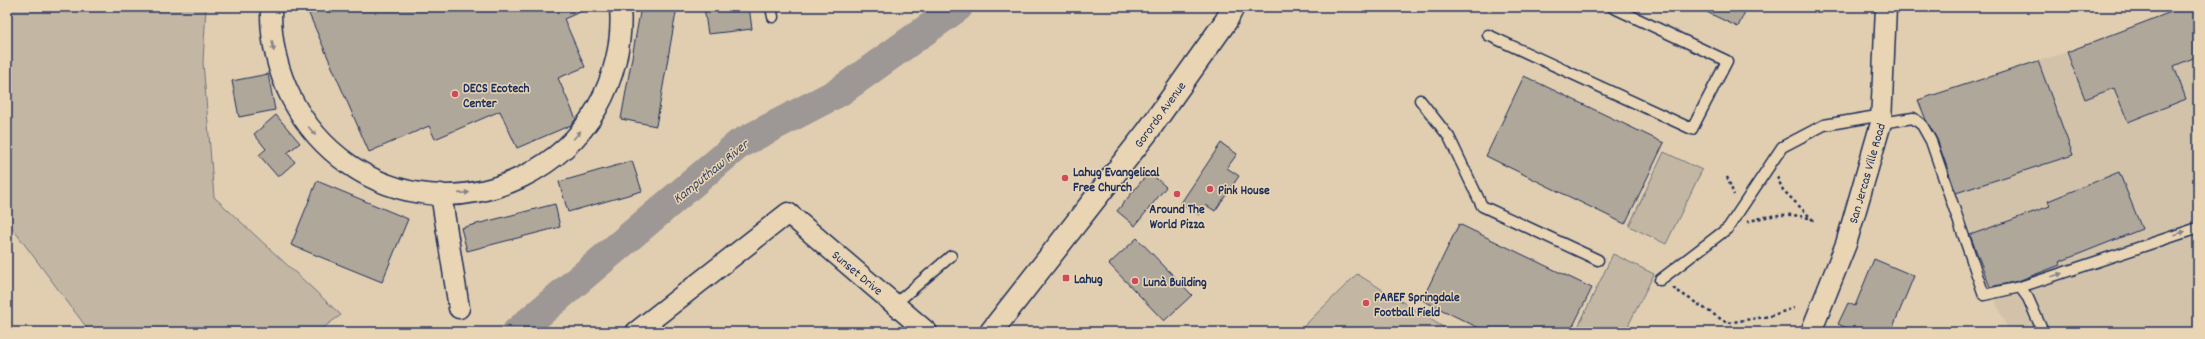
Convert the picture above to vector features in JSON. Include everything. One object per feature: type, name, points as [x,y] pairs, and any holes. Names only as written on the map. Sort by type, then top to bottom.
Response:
[{"type":"main road","name":"Gorordo Avenue","points":[[991,332],[1148,131],[1226,21],[1233,7]]},
{"type":"street","points":[[271,7],[273,45],[284,86],[301,116],[318,139],[351,166],[369,176],[409,190],[441,194],[472,193],[512,182],[549,161],[580,133],[603,97],[611,78],[620,37],[620,7]]},
{"type":"street","name":"San Jercas Ville Road","points":[[1811,332],[1846,244],[1882,119],[1886,7]]},
{"type":"street","points":[[441,194],[459,308]]},
{"type":"street","name":"Sunset Drive","points":[[636,332],[788,213],[927,332]]},
{"type":"lane","points":[[1488,35],[1692,129],[1727,61],[1612,7]]},
{"type":"lane","points":[[1420,100],[1449,137],[1482,206],[1598,260]]},
{"type":"lane","points":[[1660,280],[1728,228],[1782,147],[1824,125],[1882,119],[1913,118],[1922,125],[1931,141],[1984,295],[2020,287],[2198,228]]},
{"type":"lane","points":[[895,304],[951,256]]},
{"type":"lane","points":[[2020,287],[2028,298],[2043,332]]},
{"type":"path","points":[[1728,228],[1764,217],[1800,214],[1814,220],[1783,190],[1771,164]]},
{"type":"path","points":[[1660,280],[1727,322],[1770,316],[1794,308]]},
{"type":"shaded area","points":[[7,7],[206,7],[203,62],[214,197],[341,315],[317,332],[90,332],[7,221]]},
{"type":"shaded area","points":[[2184,7],[2198,7],[2198,332],[2009,332],[1991,291],[1956,193],[1918,100],[2067,52]]},
{"type":"shaded area","points":[[1664,152],[1702,170],[1666,244],[1629,226]]},
{"type":"shaded area","points":[[1613,254],[1654,274],[1625,332],[1588,332],[1578,327]]},
{"type":"shaded area","name":"PAREF Springdale Football Field","points":[[1357,274],[1451,332],[1298,332]]},
{"type":"building","name":"DECS Ecotech Center","points":[[306,7],[591,7],[564,19],[585,67],[558,78],[576,119],[571,125],[517,148],[500,111],[435,139],[429,126],[369,152]]},
{"type":"building","points":[[641,7],[677,7],[656,126],[621,119]]},
{"type":"building","points":[[704,7],[749,7],[752,29],[708,34]]},
{"type":"building","points":[[1696,7],[1747,7],[1738,27]]},
{"type":"building","points":[[2184,7],[2198,7],[2198,56],[2174,66],[2186,99],[2128,122],[2114,88],[2085,99],[2067,52]]},
{"type":"building","points":[[2038,61],[2073,155],[1956,193],[1937,139],[1926,120],[1918,100]]},
{"type":"building","points":[[268,74],[275,110],[239,117],[232,81]]},
{"type":"building","points":[[1524,76],[1664,143],[1625,224],[1486,156]]},
{"type":"building","points":[[276,115],[300,143],[287,153],[295,162],[278,177],[259,155],[266,149],[254,134]]},
{"type":"building","name":"Pink House","points":[[1221,143],[1237,154],[1227,168],[1239,176],[1215,211],[1206,205],[1199,215],[1181,203]]},
{"type":"building","points":[[632,161],[642,191],[568,212],[559,182]]},
{"type":"building","points":[[1149,172],[1166,187],[1135,226],[1117,211]]},
{"type":"building","points":[[2119,172],[2142,229],[2059,262],[2060,265],[2018,281],[1990,287],[1970,235],[2050,206],[2048,201]]},
{"type":"building","points":[[317,181],[408,219],[382,282],[291,245]]},
{"type":"building","points":[[555,204],[560,227],[467,251],[461,228]]},
{"type":"building","points":[[1459,224],[1592,288],[1570,332],[1487,332],[1422,300]]},
{"type":"building","name":"Lunà Building","points":[[1137,238],[1192,295],[1164,321],[1109,264]]},
{"type":"building","points":[[1874,259],[1914,276],[1891,332],[1855,332],[1838,324],[1848,303],[1855,306]]},
{"type":"waterway","name":"Kamputhaw River","points":[[517,332],[739,144],[839,92],[958,7]]},
{"type":"place","name":"DECS Ecotech Center","points":[[455,94]]},
{"type":"place","name":"Lahug Evangelical Free Church","points":[[1065,178]]},
{"type":"place","name":"Pink House","points":[[1210,189]]},
{"type":"place","name":"Around The World Pizza","points":[[1177,194]]},
{"type":"place","name":"Lahug","points":[[1066,278]]},
{"type":"place","name":"Lunà Building","points":[[1135,281]]},
{"type":"place","name":"PAREF Springdale Football Field","points":[[1366,303]]}]
